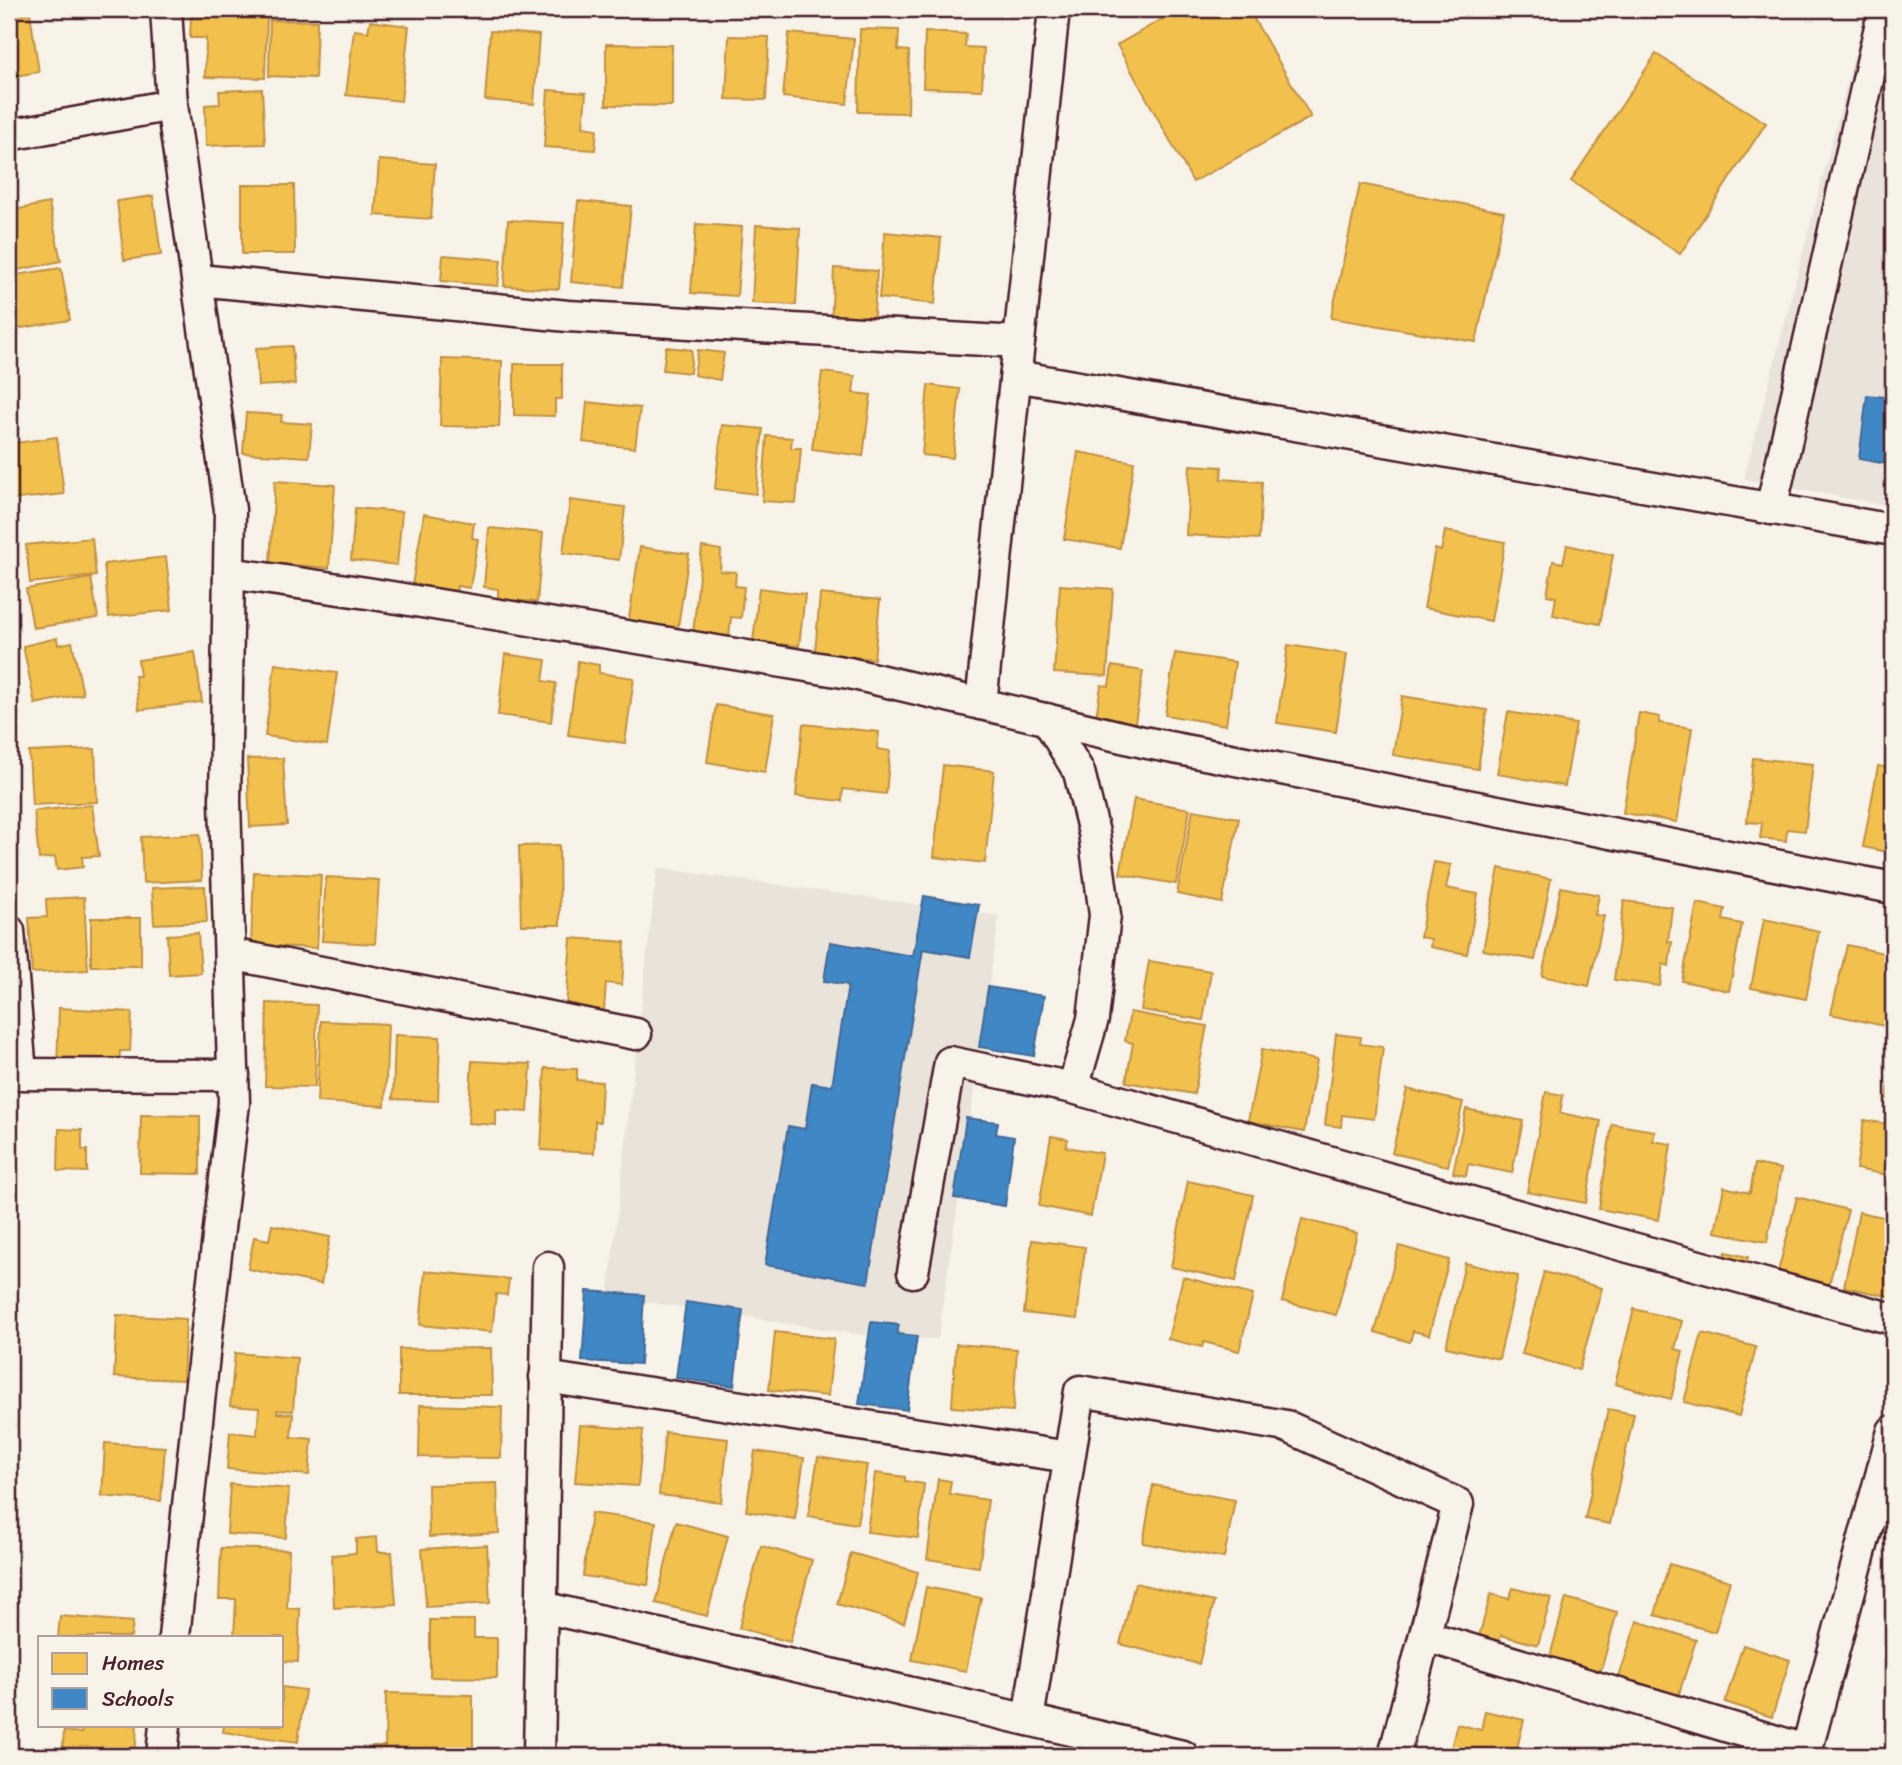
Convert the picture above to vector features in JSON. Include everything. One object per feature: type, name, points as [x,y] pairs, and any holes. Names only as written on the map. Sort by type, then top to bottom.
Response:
[{"type":"street","points":[[166,9],[172,105],[230,510],[225,801],[234,1075],[234,1103],[174,1636]]},
{"type":"street","points":[[981,704],[1054,9]]},
{"type":"street","points":[[1771,509],[1884,9]]},
{"type":"street","points":[[9,135],[172,105]]},
{"type":"street","points":[[198,280],[568,316],[1019,342]]},
{"type":"street","points":[[1016,376],[1893,530]]},
{"type":"street","points":[[229,573],[367,593],[849,673],[1143,742],[1893,888]]},
{"type":"street","points":[[1047,719],[1079,772],[1094,833],[1105,915],[1093,1019],[1073,1087]]},
{"type":"street","points":[[9,931],[15,1074],[234,1075]]},
{"type":"street","points":[[230,954],[636,1034]]},
{"type":"street","points":[[913,1272],[950,1062],[1073,1087],[1614,1243],[1893,1319]]},
{"type":"street","points":[[539,1756],[548,1267]]},
{"type":"street","points":[[545,1377],[1069,1457]]},
{"type":"street","points":[[1028,1720],[1080,1391],[1286,1426],[1458,1504],[1394,1756]]},
{"type":"street","points":[[1425,1636],[1806,1753],[1893,1431]]},
{"type":"street","points":[[542,1607],[1183,1756]]},
{"type":"street","points":[[162,1756],[165,1726]]},
{"type":"shaded area","points":[[1857,45],[1893,55],[1893,507],[1744,479]]},
{"type":"shaded area","points":[[657,868],[999,916],[938,1339],[876,1337],[608,1296]]},
{"type":"building: Homes","points":[[1180,9],[1248,9],[1311,117],[1193,182],[1117,45]]},
{"type":"building: Homes","points":[[30,13],[39,72],[9,77],[9,17]]},
{"type":"building: Homes","points":[[191,16],[267,18],[265,78],[205,77],[206,38],[190,38]]},
{"type":"building: Homes","points":[[270,20],[317,21],[315,78],[269,76]]},
{"type":"building: Homes","points":[[370,21],[409,26],[401,101],[346,95],[354,30],[368,32]]},
{"type":"building: Homes","points":[[860,29],[899,30],[898,50],[909,51],[908,113],[858,112]]},
{"type":"building: Homes","points":[[490,31],[539,35],[534,104],[485,100]]},
{"type":"building: Homes","points":[[925,32],[966,34],[965,47],[984,48],[982,90],[923,88]]},
{"type":"building: Homes","points":[[789,33],[854,39],[847,104],[783,97]]},
{"type":"building: Homes","points":[[729,36],[769,37],[766,100],[726,99]]},
{"type":"building: Homes","points":[[606,44],[672,45],[672,106],[606,105]]},
{"type":"building: Homes","points":[[1656,54],[1766,123],[1680,254],[1571,181]]},
{"type":"building: Homes","points":[[262,89],[265,144],[206,146],[205,105],[220,104],[219,91]]},
{"type":"building: Homes","points":[[548,90],[586,93],[583,127],[597,129],[595,150],[544,147]]},
{"type":"building: Homes","points":[[379,160],[435,164],[431,219],[375,215]]},
{"type":"building: Homes","points":[[1360,184],[1504,212],[1476,342],[1331,318]]},
{"type":"building: Homes","points":[[242,185],[294,185],[295,254],[242,254]]},
{"type":"building: Homes","points":[[153,196],[161,255],[124,260],[117,201]]},
{"type":"building: Homes","points":[[578,201],[631,206],[623,287],[571,282]]},
{"type":"building: Homes","points":[[49,203],[61,261],[9,272],[9,211]]},
{"type":"building: Homes","points":[[508,220],[564,223],[559,289],[504,286]]},
{"type":"building: Homes","points":[[696,224],[742,227],[737,296],[691,293]]},
{"type":"building: Homes","points":[[756,225],[800,228],[796,305],[752,303]]},
{"type":"building: Homes","points":[[885,232],[941,238],[935,304],[879,298]]},
{"type":"building: Homes","points":[[443,255],[501,260],[498,286],[441,281]]},
{"type":"building: Homes","points":[[61,268],[70,320],[9,330],[9,276]]},
{"type":"building: Homes","points":[[834,268],[877,271],[873,327],[831,324]]},
{"type":"building: Homes","points":[[292,346],[295,384],[258,386],[256,348]]},
{"type":"building: Homes","points":[[666,347],[692,350],[690,373],[663,370]]},
{"type":"building: Homes","points":[[698,350],[724,353],[720,380],[694,375]]},
{"type":"building: Homes","points":[[442,359],[502,361],[499,427],[440,426]]},
{"type":"building: Homes","points":[[514,364],[562,364],[562,399],[555,399],[555,416],[514,415]]},
{"type":"building: Homes","points":[[822,372],[855,376],[853,393],[871,395],[863,456],[812,449]]},
{"type":"building: Homes","points":[[928,385],[960,389],[953,458],[922,455]]},
{"type":"building: Homes","points":[[587,402],[640,408],[635,448],[583,442]]},
{"type":"building: Homes","points":[[246,413],[282,415],[281,422],[312,424],[309,457],[243,453]]},
{"type":"building: Homes","points":[[722,425],[763,429],[756,494],[715,489]]},
{"type":"building: Homes","points":[[767,436],[792,438],[791,448],[801,448],[796,503],[762,501]]},
{"type":"building: Homes","points":[[57,437],[64,494],[9,500],[9,444]]},
{"type":"building: Homes","points":[[1078,452],[1134,462],[1120,548],[1064,539]]},
{"type":"building: Homes","points":[[1190,465],[1222,467],[1221,479],[1262,482],[1259,539],[1186,535]]},
{"type":"building: Homes","points":[[275,481],[335,485],[329,568],[270,563]]},
{"type":"building: Homes","points":[[570,500],[625,507],[619,560],[563,553]]},
{"type":"building: Homes","points":[[355,508],[402,512],[397,565],[351,560]]},
{"type":"building: Homes","points":[[424,514],[474,523],[472,538],[478,539],[470,588],[457,586],[456,592],[412,585]]},
{"type":"building: Homes","points":[[489,528],[543,533],[537,602],[498,599],[498,589],[484,587]]},
{"type":"building: Homes","points":[[1445,531],[1505,542],[1491,621],[1424,608],[1435,549],[1441,551]]},
{"type":"building: Homes","points":[[92,538],[96,576],[30,583],[26,545]]},
{"type":"building: Homes","points":[[1567,545],[1613,555],[1600,624],[1553,615],[1556,597],[1547,595],[1553,561],[1563,563]]},
{"type":"building: Homes","points":[[640,547],[689,554],[677,633],[628,625]]},
{"type":"building: Homes","points":[[702,547],[721,550],[720,571],[736,572],[735,586],[744,587],[741,618],[731,617],[729,638],[693,634]]},
{"type":"building: Homes","points":[[166,557],[172,610],[109,617],[104,564]]},
{"type":"building: Homes","points":[[91,578],[98,618],[33,628],[26,589]]},
{"type":"building: Homes","points":[[1060,585],[1113,589],[1107,676],[1054,673]]},
{"type":"building: Homes","points":[[759,588],[805,594],[799,646],[781,644],[780,652],[767,651],[768,644],[753,642]]},
{"type":"building: Homes","points":[[820,594],[880,600],[874,659],[815,653]]},
{"type":"building: Homes","points":[[57,638],[58,645],[72,642],[83,694],[35,704],[23,646]]},
{"type":"building: Homes","points":[[1288,645],[1347,654],[1336,732],[1277,723]]},
{"type":"building: Homes","points":[[195,652],[202,702],[139,710],[135,676],[140,676],[138,660]]},
{"type":"building: Homes","points":[[1175,653],[1235,662],[1226,725],[1165,715]]},
{"type":"building: Homes","points":[[505,654],[546,660],[543,681],[556,683],[551,722],[498,715]]},
{"type":"building: Homes","points":[[578,661],[599,665],[599,673],[634,678],[625,743],[568,735]]},
{"type":"building: Homes","points":[[275,664],[337,673],[327,745],[265,736]]},
{"type":"building: Homes","points":[[1112,666],[1143,671],[1134,729],[1095,723],[1101,685],[1109,686]]},
{"type":"building: Homes","points":[[1402,696],[1487,710],[1478,769],[1393,755]]},
{"type":"building: Homes","points":[[716,705],[774,714],[765,772],[707,762]]},
{"type":"building: Homes","points":[[1508,712],[1576,724],[1565,786],[1497,774]]},
{"type":"building: Homes","points":[[1639,713],[1660,717],[1659,723],[1692,728],[1677,822],[1623,813]]},
{"type":"building: Homes","points":[[803,724],[879,732],[877,749],[890,751],[886,794],[843,789],[842,801],[796,796]]},
{"type":"building: Homes","points":[[95,749],[97,802],[32,805],[29,752]]},
{"type":"building: Homes","points":[[283,758],[287,825],[250,827],[247,759]]},
{"type":"building: Homes","points":[[1753,758],[1813,764],[1805,831],[1787,829],[1786,841],[1760,838],[1762,823],[1747,822]]},
{"type":"building: Homes","points":[[943,765],[994,771],[985,863],[934,857]]},
{"type":"building: Homes","points":[[1878,766],[1893,769],[1893,853],[1863,847]]},
{"type":"building: Homes","points":[[1134,799],[1190,809],[1176,884],[1120,874]]},
{"type":"building: Homes","points":[[92,805],[99,856],[82,857],[83,867],[57,870],[55,857],[39,859],[34,811]]},
{"type":"building: Homes","points":[[1193,810],[1239,818],[1222,903],[1177,894]]},
{"type":"building: Homes","points":[[200,834],[202,880],[143,883],[141,837]]},
{"type":"building: Homes","points":[[559,845],[560,925],[521,925],[519,846]]},
{"type":"building: Homes","points":[[1434,862],[1451,865],[1446,888],[1478,894],[1467,954],[1430,947],[1431,939],[1420,937]]},
{"type":"building: Homes","points":[[1499,868],[1551,879],[1535,960],[1483,950]]},
{"type":"building: Homes","points":[[254,872],[321,875],[317,948],[251,945]]},
{"type":"building: Homes","points":[[326,877],[379,880],[375,944],[322,941]]},
{"type":"building: Homes","points":[[205,886],[207,922],[154,924],[152,888]]},
{"type":"building: Homes","points":[[1561,887],[1599,895],[1595,915],[1604,916],[1589,986],[1542,976]]},
{"type":"building: Homes","points":[[84,897],[88,970],[32,973],[29,918],[47,917],[46,899]]},
{"type":"building: Homes","points":[[1624,901],[1672,907],[1668,942],[1672,942],[1669,966],[1663,964],[1660,986],[1614,980]]},
{"type":"building: Homes","points":[[1697,903],[1725,909],[1723,920],[1742,924],[1729,991],[1682,981]]},
{"type":"building: Homes","points":[[91,918],[141,918],[141,966],[91,966]]},
{"type":"building: Homes","points":[[1764,919],[1819,931],[1806,999],[1751,988]]},
{"type":"building: Homes","points":[[198,933],[201,973],[169,975],[167,935]]},
{"type":"building: Homes","points":[[571,938],[625,942],[622,985],[606,983],[604,1010],[566,1007]]},
{"type":"building: Homes","points":[[1847,945],[1893,955],[1893,1028],[1831,1014]]},
{"type":"building: Homes","points":[[1149,961],[1211,971],[1203,1020],[1141,1010]]},
{"type":"building: Homes","points":[[267,1003],[317,1005],[315,1087],[265,1086]]},
{"type":"building: Homes","points":[[59,1008],[132,1012],[130,1051],[120,1051],[119,1071],[57,1068]]},
{"type":"building: Homes","points":[[1130,1012],[1207,1026],[1194,1094],[1126,1082],[1133,1043],[1125,1041]]},
{"type":"building: Homes","points":[[321,1021],[388,1024],[385,1106],[317,1102]]},
{"type":"building: Homes","points":[[1336,1034],[1361,1037],[1360,1044],[1383,1047],[1374,1119],[1342,1115],[1341,1127],[1325,1125]]},
{"type":"building: Homes","points":[[395,1035],[440,1037],[438,1101],[393,1099]]},
{"type":"building: Homes","points":[[1262,1049],[1317,1060],[1304,1132],[1248,1121]]},
{"type":"building: Homes","points":[[1893,1054],[1893,1100],[1887,1099]]},
{"type":"building: Homes","points":[[472,1061],[531,1064],[528,1112],[496,1110],[496,1125],[468,1123]]},
{"type":"building: Homes","points":[[545,1068],[577,1069],[577,1080],[602,1082],[600,1122],[595,1121],[594,1153],[541,1150]]},
{"type":"building: Homes","points":[[1407,1089],[1463,1102],[1448,1166],[1392,1153]]},
{"type":"building: Homes","points":[[1546,1092],[1563,1095],[1560,1113],[1601,1121],[1586,1203],[1527,1192]]},
{"type":"building: Homes","points":[[1466,1109],[1523,1121],[1512,1173],[1468,1164],[1466,1176],[1453,1173]]},
{"type":"building: Homes","points":[[141,1115],[200,1116],[200,1174],[140,1173]]},
{"type":"building: Homes","points":[[1864,1120],[1893,1125],[1893,1176],[1856,1169]]},
{"type":"building: Homes","points":[[1612,1124],[1655,1131],[1653,1141],[1671,1144],[1659,1220],[1599,1209]]},
{"type":"building: Homes","points":[[59,1129],[82,1130],[82,1150],[87,1150],[87,1172],[58,1171]]},
{"type":"building: Homes","points":[[1051,1136],[1068,1139],[1066,1147],[1102,1153],[1091,1216],[1039,1206]]},
{"type":"building: Homes","points":[[1755,1164],[1781,1169],[1767,1242],[1715,1232],[1724,1187],[1750,1193]]},
{"type":"building: Homes","points":[[1188,1181],[1253,1195],[1236,1281],[1171,1267]]},
{"type":"building: Homes","points":[[1797,1197],[1848,1210],[1829,1285],[1778,1272]]},
{"type":"building: Homes","points":[[1859,1212],[1893,1219],[1893,1297],[1844,1287]]},
{"type":"building: Homes","points":[[1302,1219],[1357,1233],[1336,1315],[1282,1301]]},
{"type":"building: Homes","points":[[272,1225],[330,1237],[321,1284],[248,1269],[254,1237],[269,1240]]},
{"type":"building: Homes","points":[[1032,1240],[1085,1247],[1077,1319],[1024,1313]]},
{"type":"building: Homes","points":[[1399,1246],[1449,1260],[1429,1335],[1413,1331],[1410,1342],[1375,1332]]},
{"type":"building: Homes","points":[[1726,1252],[1748,1257],[1744,1276],[1721,1271]]},
{"type":"building: Homes","points":[[1465,1263],[1518,1276],[1499,1359],[1446,1347]]},
{"type":"building: Homes","points":[[425,1271],[509,1279],[507,1295],[496,1294],[492,1332],[420,1325]]},
{"type":"building: Homes","points":[[1544,1272],[1602,1288],[1579,1370],[1522,1354]]},
{"type":"building: Homes","points":[[1183,1277],[1253,1295],[1239,1351],[1204,1342],[1202,1347],[1168,1339]]},
{"type":"building: Homes","points":[[1634,1309],[1682,1321],[1675,1349],[1683,1351],[1671,1399],[1615,1384]]},
{"type":"building: Homes","points":[[117,1315],[186,1319],[183,1380],[114,1377]]},
{"type":"building: Homes","points":[[775,1332],[834,1339],[828,1396],[769,1390]]},
{"type":"building: Homes","points":[[1702,1333],[1756,1347],[1739,1416],[1684,1402]]},
{"type":"building: Homes","points":[[956,1344],[1017,1349],[1013,1411],[952,1407]]},
{"type":"building: Homes","points":[[491,1348],[492,1395],[399,1395],[399,1349]]},
{"type":"building: Homes","points":[[235,1353],[297,1358],[293,1411],[277,1410],[277,1413],[293,1414],[291,1437],[312,1439],[309,1475],[227,1469],[230,1432],[257,1435],[259,1408],[230,1406]]},
{"type":"building: Homes","points":[[420,1405],[502,1407],[501,1458],[419,1457]]},
{"type":"building: Homes","points":[[1608,1409],[1634,1414],[1610,1524],[1585,1519]]},
{"type":"building: Homes","points":[[580,1425],[643,1430],[638,1486],[575,1482]]},
{"type":"building: Homes","points":[[665,1432],[728,1439],[721,1502],[659,1495]]},
{"type":"building: Homes","points":[[105,1443],[165,1447],[161,1501],[102,1496]]},
{"type":"building: Homes","points":[[755,1451],[804,1458],[795,1519],[746,1511]]},
{"type":"building: Homes","points":[[818,1457],[867,1465],[857,1524],[808,1516]]},
{"type":"building: Homes","points":[[875,1473],[905,1477],[905,1481],[924,1484],[918,1538],[867,1532]]},
{"type":"building: Homes","points":[[938,1479],[951,1481],[949,1494],[988,1500],[979,1567],[927,1559]]},
{"type":"building: Homes","points":[[497,1483],[499,1533],[429,1537],[428,1485]]},
{"type":"building: Homes","points":[[230,1484],[289,1489],[286,1538],[227,1534]]},
{"type":"building: Homes","points":[[1153,1485],[1235,1500],[1224,1558],[1143,1543]]},
{"type":"building: Homes","points":[[591,1513],[656,1522],[648,1585],[583,1576]]},
{"type":"building: Homes","points":[[676,1522],[728,1536],[707,1616],[656,1603]]},
{"type":"building: Homes","points":[[377,1537],[378,1552],[392,1552],[396,1604],[334,1608],[332,1555],[356,1553],[356,1539]]},
{"type":"building: Homes","points":[[487,1545],[490,1603],[426,1607],[422,1549]]},
{"type":"building: Homes","points":[[761,1546],[812,1560],[790,1642],[739,1628]]},
{"type":"building: Homes","points":[[221,1548],[289,1550],[287,1608],[300,1609],[298,1662],[284,1661],[284,1636],[234,1636],[236,1599],[219,1599]]},
{"type":"building: Homes","points":[[851,1553],[918,1572],[904,1623],[837,1604]]},
{"type":"building: Homes","points":[[1669,1564],[1730,1581],[1715,1632],[1655,1615]]},
{"type":"building: Homes","points":[[1135,1583],[1214,1602],[1199,1664],[1120,1644]]},
{"type":"building: Homes","points":[[926,1587],[981,1598],[966,1671],[912,1660]]},
{"type":"building: Homes","points":[[1513,1588],[1551,1598],[1538,1645],[1501,1635],[1497,1649],[1477,1643],[1491,1594],[1509,1599]]},
{"type":"building: Homes","points":[[1566,1598],[1617,1612],[1600,1674],[1549,1660]]},
{"type":"building: Homes","points":[[60,1616],[133,1622],[131,1636],[58,1636]]},
{"type":"building: Homes","points":[[430,1620],[474,1620],[474,1638],[497,1638],[497,1678],[430,1677]]},
{"type":"building: Homes","points":[[1637,1621],[1696,1640],[1677,1700],[1618,1680]]},
{"type":"building: Homes","points":[[1743,1645],[1790,1660],[1772,1717],[1725,1702]]},
{"type":"building: Homes","points":[[284,1687],[305,1690],[298,1742],[223,1732],[224,1726],[284,1726]]},
{"type":"building: Homes","points":[[386,1693],[473,1695],[473,1756],[372,1756],[372,1746],[385,1746]]},
{"type":"building: Homes","points":[[1485,1711],[1524,1720],[1515,1756],[1449,1756],[1457,1724],[1481,1730]]},
{"type":"building: Homes","points":[[82,1726],[137,1726],[135,1756],[62,1756],[64,1731],[82,1733]]},
{"type":"building: Schools","points":[[1867,395],[1893,398],[1893,465],[1859,459]]},
{"type":"building: Schools","points":[[924,896],[979,905],[970,957],[923,949],[868,1283],[765,1265],[788,1126],[805,1129],[812,1083],[832,1086],[848,985],[824,981],[830,942],[913,956]]},
{"type":"building: Schools","points":[[988,987],[1044,996],[1034,1056],[979,1047]]},
{"type":"building: Schools","points":[[966,1118],[998,1122],[996,1134],[1014,1137],[1005,1206],[954,1198]]},
{"type":"building: Schools","points":[[587,1291],[644,1295],[640,1364],[582,1361]]},
{"type":"building: Schools","points":[[686,1302],[743,1310],[734,1386],[676,1378]]},
{"type":"building: Schools","points":[[871,1322],[899,1325],[897,1334],[917,1336],[907,1410],[859,1404]]}]
